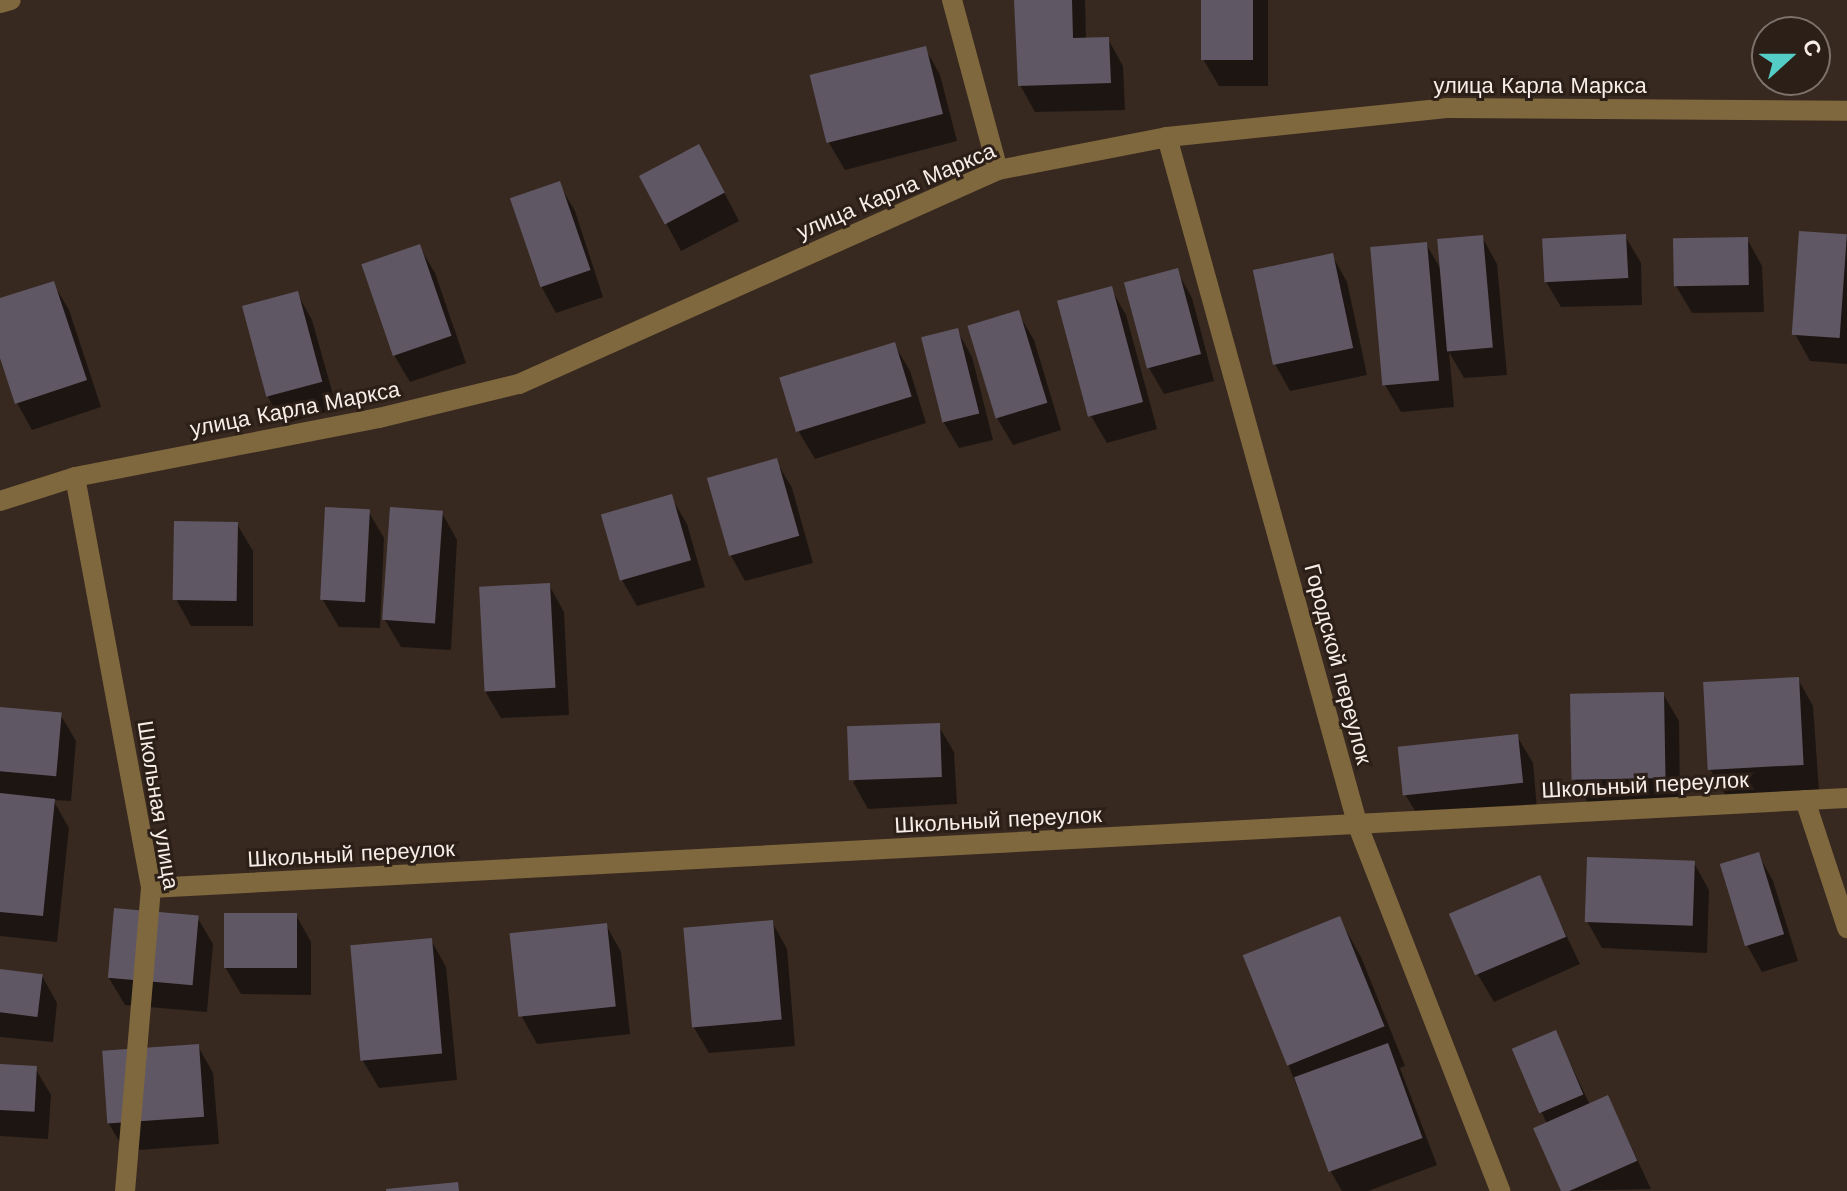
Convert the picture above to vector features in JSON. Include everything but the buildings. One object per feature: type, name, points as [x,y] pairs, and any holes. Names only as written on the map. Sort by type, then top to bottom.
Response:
[{"type":"street","points":[[0,3],[11,0]]},
{"type":"street","points":[[952,0],[998,170]]},
{"type":"street","name":"улица Карла Маркса","points":[[0,501],[75,477],[379,418],[519,384],[998,170],[1167,137],[1446,108],[1847,111]]},
{"type":"street","name":"Городской переулок","points":[[1167,137],[1358,826],[1500,1191]]},
{"type":"street","name":"Школьная улица","points":[[75,477],[151,888],[125,1191]]},
{"type":"street","name":"Школьный переулок","points":[[151,888],[1847,798]]},
{"type":"street","points":[[1805,800],[1847,928]]}]
